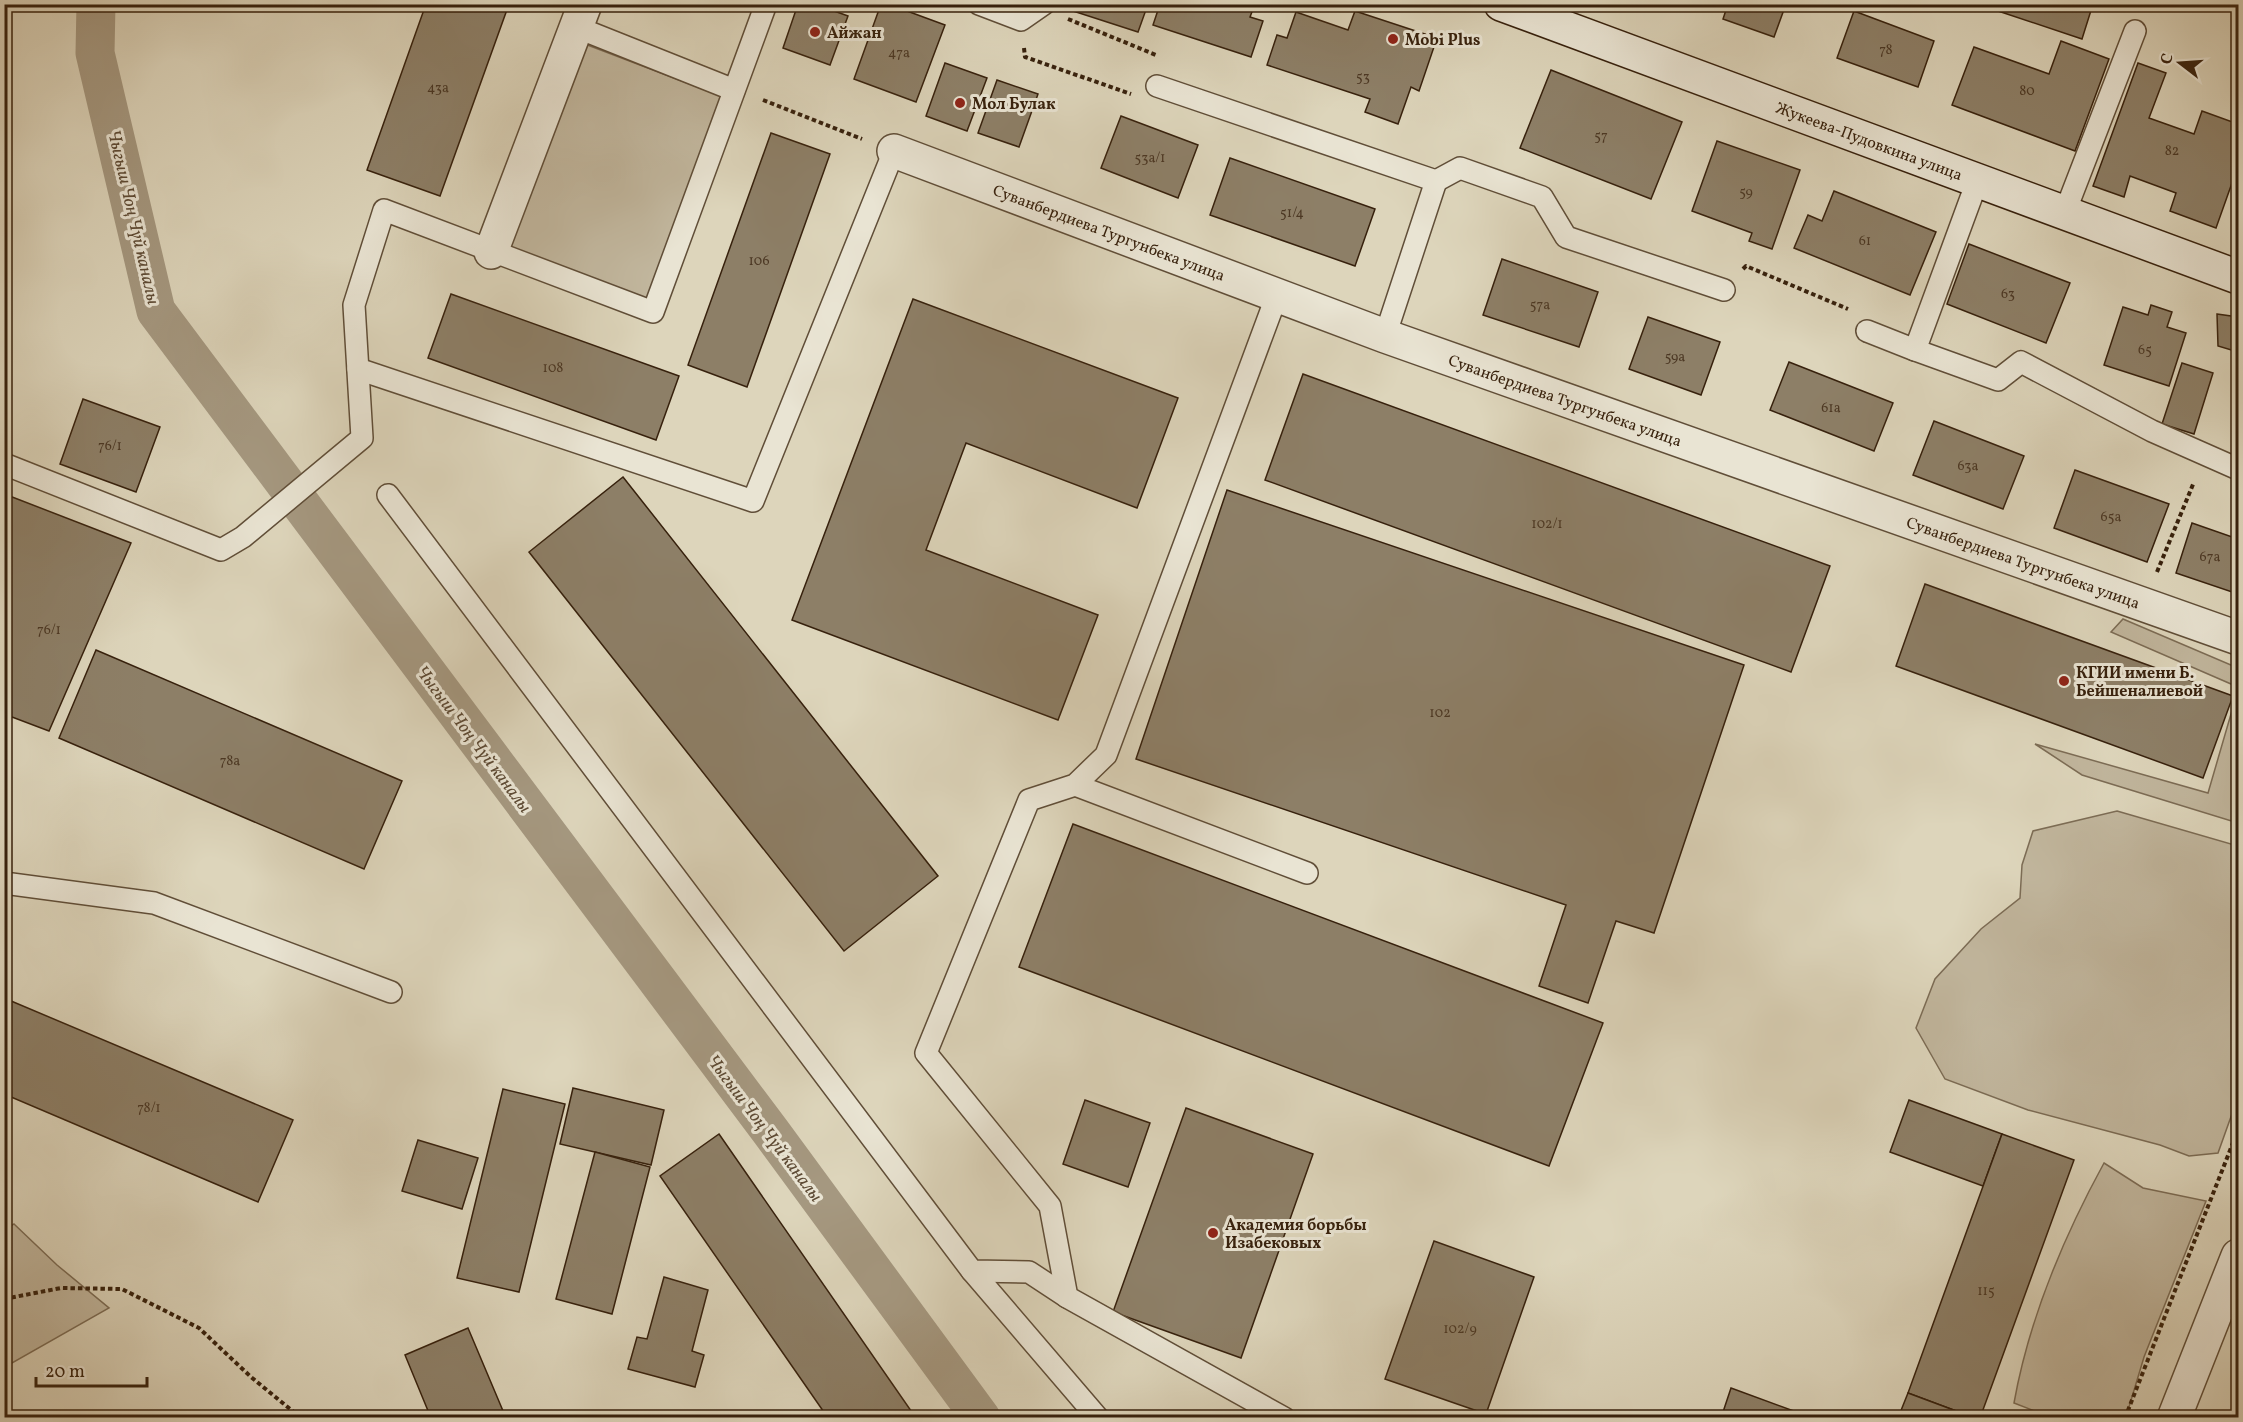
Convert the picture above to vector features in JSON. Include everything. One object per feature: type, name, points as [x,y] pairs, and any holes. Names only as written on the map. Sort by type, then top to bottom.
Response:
[{"type":"street","name":"Жукеева-Пудовкина улица","points":[[1501,4],[2238,277]]},
{"type":"street","points":[[491,252],[580,16]]},
{"type":"street","name":"Суванбердиева Тургунбека улица","points":[[894,151],[1385,336],[2238,638]]},
{"type":"street","points":[[2174,1418],[2238,1256]]},
{"type":"lane","points":[[4,464],[221,550],[243,537],[362,438],[354,305],[384,210],[653,312],[766,4]]},
{"type":"lane","points":[[980,4],[1021,20],[1052,10]]},
{"type":"lane","points":[[580,16],[734,90]]},
{"type":"lane","points":[[2065,213],[2134,31]]},
{"type":"lane","points":[[1157,86],[1436,181]]},
{"type":"lane","points":[[358,369],[753,501],[894,151]]},
{"type":"lane","points":[[1385,336],[1436,181],[1460,168],[1542,197],[1566,237],[1724,290]]},
{"type":"lane","points":[[1915,350],[1978,179]]},
{"type":"lane","points":[[1067,1297],[1050,1206],[926,1053],[1029,800],[1075,785],[1106,755],[1277,295]]},
{"type":"lane","points":[[1867,331],[1998,380],[2021,362],[2152,431],[2238,469]]},
{"type":"lane","points":[[388,495],[972,1271],[1098,1418]]},
{"type":"lane","points":[[1075,785],[1307,873]]},
{"type":"lane","points":[[4,883],[154,903],[392,992]]},
{"type":"lane","points":[[972,1271],[1029,1272],[1067,1297],[1284,1418]]},
{"type":"path","points":[[1021,20],[1025,57],[1138,97],[1157,86],[1161,57],[1052,10]]},
{"type":"path","points":[[734,90],[894,151]]},
{"type":"path","points":[[1724,290],[1746,266],[1868,318],[1867,331]]},
{"type":"path","points":[[2144,603],[2205,454]]},
{"type":"path","points":[[2125,1418],[2238,1130]]},
{"type":"path","points":[[4,1299],[60,1288],[122,1289],[199,1328],[251,1377],[301,1418]]},
{"type":"shaded area","points":[[577,41],[724,97],[648,302],[502,250]]},
{"type":"shaded area","points":[[2123,619],[2238,668],[2238,687],[2111,632]]},
{"type":"shaded area","points":[[2238,690],[2238,823],[2082,775],[2035,744],[2208,793]]},
{"type":"shaded area","points":[[2117,811],[2238,846],[2238,1097],[2218,1153],[2189,1156],[2160,1145],[2028,1110],[1945,1079],[1916,1028],[1935,979],[1981,929],[2020,898],[2022,865],[2033,831]]},
{"type":"shaded area","points":[[2104,1163],[2143,1188],[2206,1201],[2144,1357],[2126,1417],[2050,1417],[2014,1403],[2020,1372],[2038,1310],[2061,1250]]},
{"type":"shaded area","points":[[14,1224],[57,1265],[109,1308],[5,1367],[5,1230]]},
{"type":"building","points":[[426,4],[509,4],[440,196],[367,170]]},
{"type":"building","name":"Айжан","points":[[798,4],[815,4],[848,16],[830,65],[783,48]]},
{"type":"building","points":[[881,4],[888,4],[945,25],[916,102],[854,79]]},
{"type":"building","points":[[1075,4],[1148,4],[1138,32],[1073,11]]},
{"type":"building","points":[[1160,4],[1255,4],[1250,17],[1263,21],[1251,57],[1153,25]]},
{"type":"building","points":[[1728,4],[1786,4],[1774,37],[1723,19]]},
{"type":"building","points":[[1997,4],[2093,4],[2082,39],[1995,10]]},
{"type":"building","points":[[1355,11],[1437,38],[1419,91],[1411,87],[1398,124],[1365,112],[1370,99],[1267,65],[1277,35],[1287,38],[1296,12],[1348,30]]},
{"type":"building","points":[[1854,11],[1934,41],[1918,87],[1837,58]]},
{"type":"building","points":[[2061,41],[2109,59],[2075,151],[1952,105],[1974,47],[2049,74]]},
{"type":"building","points":[[945,63],[987,78],[967,131],[926,116]]},
{"type":"building","points":[[2138,63],[2166,73],[2149,118],[2194,134],[2202,111],[2238,124],[2238,166],[2216,228],[2170,211],[2176,193],[2130,176],[2124,197],[2093,186]]},
{"type":"building","points":[[1551,70],[1682,122],[1651,199],[1520,148]]},
{"type":"building","points":[[997,80],[1038,94],[1019,147],[978,133]]},
{"type":"building","points":[[1121,116],[1198,145],[1178,198],[1101,168]]},
{"type":"building","points":[[771,133],[830,154],[747,387],[688,365]]},
{"type":"building","points":[[1717,141],[1800,170],[1772,249],[1749,241],[1752,233],[1692,211]]},
{"type":"building","points":[[1230,158],[1375,209],[1355,266],[1210,215]]},
{"type":"building","points":[[1834,191],[1936,232],[1910,295],[1794,248],[1808,215],[1822,221]]},
{"type":"building","points":[[1969,244],[2070,283],[2046,343],[1947,304]]},
{"type":"building","points":[[1502,259],[1598,292],[1579,347],[1483,315]]},
{"type":"building","points":[[451,294],[679,376],[656,440],[428,358]]},
{"type":"building","points":[[913,299],[1178,398],[1137,508],[966,443],[926,550],[1098,615],[1058,720],[792,620]]},
{"type":"building","points":[[2151,305],[2172,312],[2167,327],[2186,333],[2169,386],[2104,365],[2123,307],[2148,315]]},
{"type":"building","points":[[2217,314],[2238,317],[2238,352],[2218,346]]},
{"type":"building","points":[[1648,317],[1720,342],[1701,395],[1629,369]]},
{"type":"building","points":[[1789,362],[1893,403],[1874,451],[1770,410]]},
{"type":"building","points":[[2182,363],[2213,373],[2194,434],[2162,424]]},
{"type":"building","points":[[1303,374],[1830,566],[1791,672],[1265,480]]},
{"type":"building","points":[[83,399],[160,427],[136,492],[60,464]]},
{"type":"building","points":[[1934,421],[2024,456],[2003,509],[1913,475]]},
{"type":"building","points":[[2075,470],[2169,504],[2147,562],[2054,528]]},
{"type":"building","points":[[623,477],[938,876],[844,951],[529,552]]},
{"type":"building","points":[[1227,490],[1744,665],[1654,933],[1616,921],[1588,1003],[1539,986],[1566,905],[1136,759]]},
{"type":"building","points":[[7,495],[131,543],[49,731],[4,714],[4,500]]},
{"type":"building","points":[[2192,523],[2238,539],[2238,594],[2176,573]]},
{"type":"building","name":"КГИИ имени Б. Бейшеналиевой","points":[[1925,584],[2233,696],[2203,778],[1896,666]]},
{"type":"building","points":[[96,650],[402,781],[364,869],[59,738]]},
{"type":"building","points":[[1073,824],[1603,1023],[1549,1166],[1019,967]]},
{"type":"building","points":[[4,998],[293,1120],[258,1202],[4,1094]]},
{"type":"building","points":[[573,1088],[664,1110],[651,1165],[560,1144]]},
{"type":"building","points":[[503,1089],[565,1104],[519,1292],[457,1278]]},
{"type":"building","points":[[1085,1100],[1150,1123],[1128,1187],[1063,1164]]},
{"type":"building","points":[[1909,1100],[2002,1134],[1983,1186],[1890,1152]]},
{"type":"building","name":"Академия борьбы Изабековых","points":[[1186,1108],[1313,1154],[1241,1358],[1113,1312]]},
{"type":"building","points":[[719,1134],[916,1418],[828,1418],[660,1176]]},
{"type":"building","points":[[2002,1134],[2074,1160],[1980,1418],[1975,1418],[1908,1393]]},
{"type":"building","points":[[418,1140],[478,1158],[462,1209],[402,1191]]},
{"type":"building","points":[[595,1152],[650,1167],[612,1314],[556,1299]]},
{"type":"building","points":[[1434,1241],[1534,1277],[1486,1414],[1385,1379]]},
{"type":"building","points":[[664,1277],[708,1290],[692,1351],[704,1355],[695,1387],[628,1369],[637,1337],[647,1339]]},
{"type":"building","points":[[468,1328],[506,1418],[431,1418],[405,1355]]},
{"type":"building","points":[[1731,1388],[1813,1418],[1721,1418]]},
{"type":"building","points":[[1908,1393],[1975,1418],[1898,1418]]},
{"type":"waterway","name":"Чыгыш Чоң Чүй каналы","points":[[96,4],[95,53],[156,311],[771,1132],[981,1418]]},
{"type":"place","name":"Айжан","points":[[815,32]]},
{"type":"place","name":"Mobi Plus","points":[[1393,39]]},
{"type":"place","name":"Мол Булак","points":[[960,103]]},
{"type":"place","name":"КГИИ имени Б. Бейшеналиевой","points":[[2064,681]]},
{"type":"place","name":"Академия борьбы Изабековых","points":[[1213,1233]]}]
